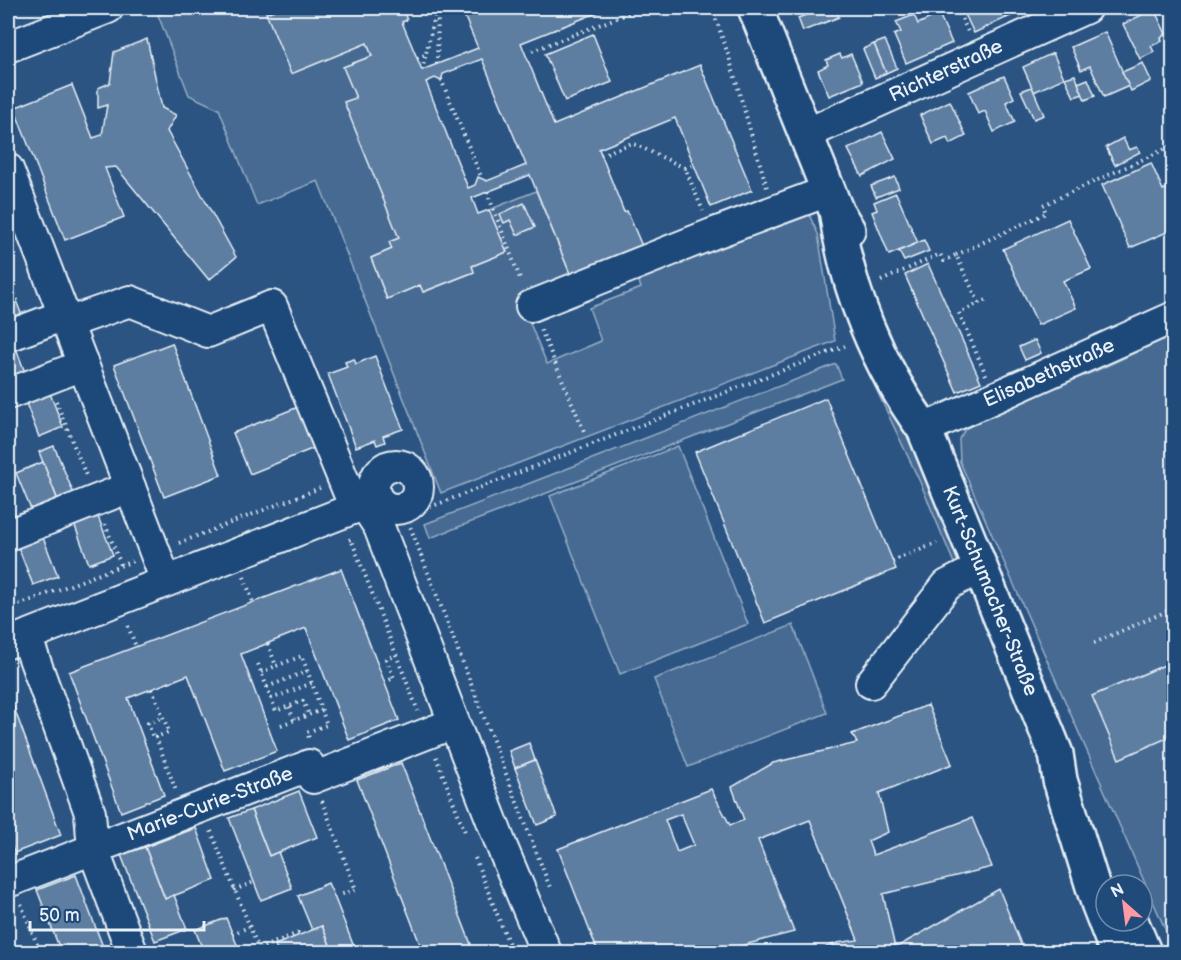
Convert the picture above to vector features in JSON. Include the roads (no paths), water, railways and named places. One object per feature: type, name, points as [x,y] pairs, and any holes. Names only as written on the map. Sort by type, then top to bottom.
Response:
[{"type":"main road","name":"Kurt-Schumacher-Straße","points":[[755,8],[832,201],[854,240],[915,389],[924,429],[1056,754],[1071,775],[1111,873]]},
{"type":"main road","name":"Kurt-Schumacher-Straße","points":[[832,201],[843,255],[880,357],[906,404],[924,429]]},
{"type":"main road","name":"Kurt-Schumacher-Straße","points":[[1056,754],[1060,780],[1098,903],[1117,952]]},
{"type":"main road","points":[[1136,933],[1144,952]]},
{"type":"street","points":[[8,47],[108,8]]},
{"type":"street","name":"Richterstraße","points":[[806,134],[1086,8]]},
{"type":"street","points":[[8,169],[12,206],[65,319],[166,581]]},
{"type":"street","points":[[531,306],[712,234],[774,212],[832,201]]},
{"type":"street","points":[[18,332],[130,301],[208,332],[272,306],[343,479],[371,513],[440,728],[546,952]]},
{"type":"street","name":"Elisabethstraße","points":[[924,429],[1173,316]]},
{"type":"street","points":[[8,394],[83,365]]},
{"type":"street","points":[[8,535],[130,487]]},
{"type":"street","points":[[132,952],[93,849],[90,813],[17,639],[166,581],[371,513]]},
{"type":"street","points":[[872,683],[947,585],[980,568]]},
{"type":"street","name":"Marie-Curie-Straße","points":[[10,881],[194,810],[440,728]]}]
